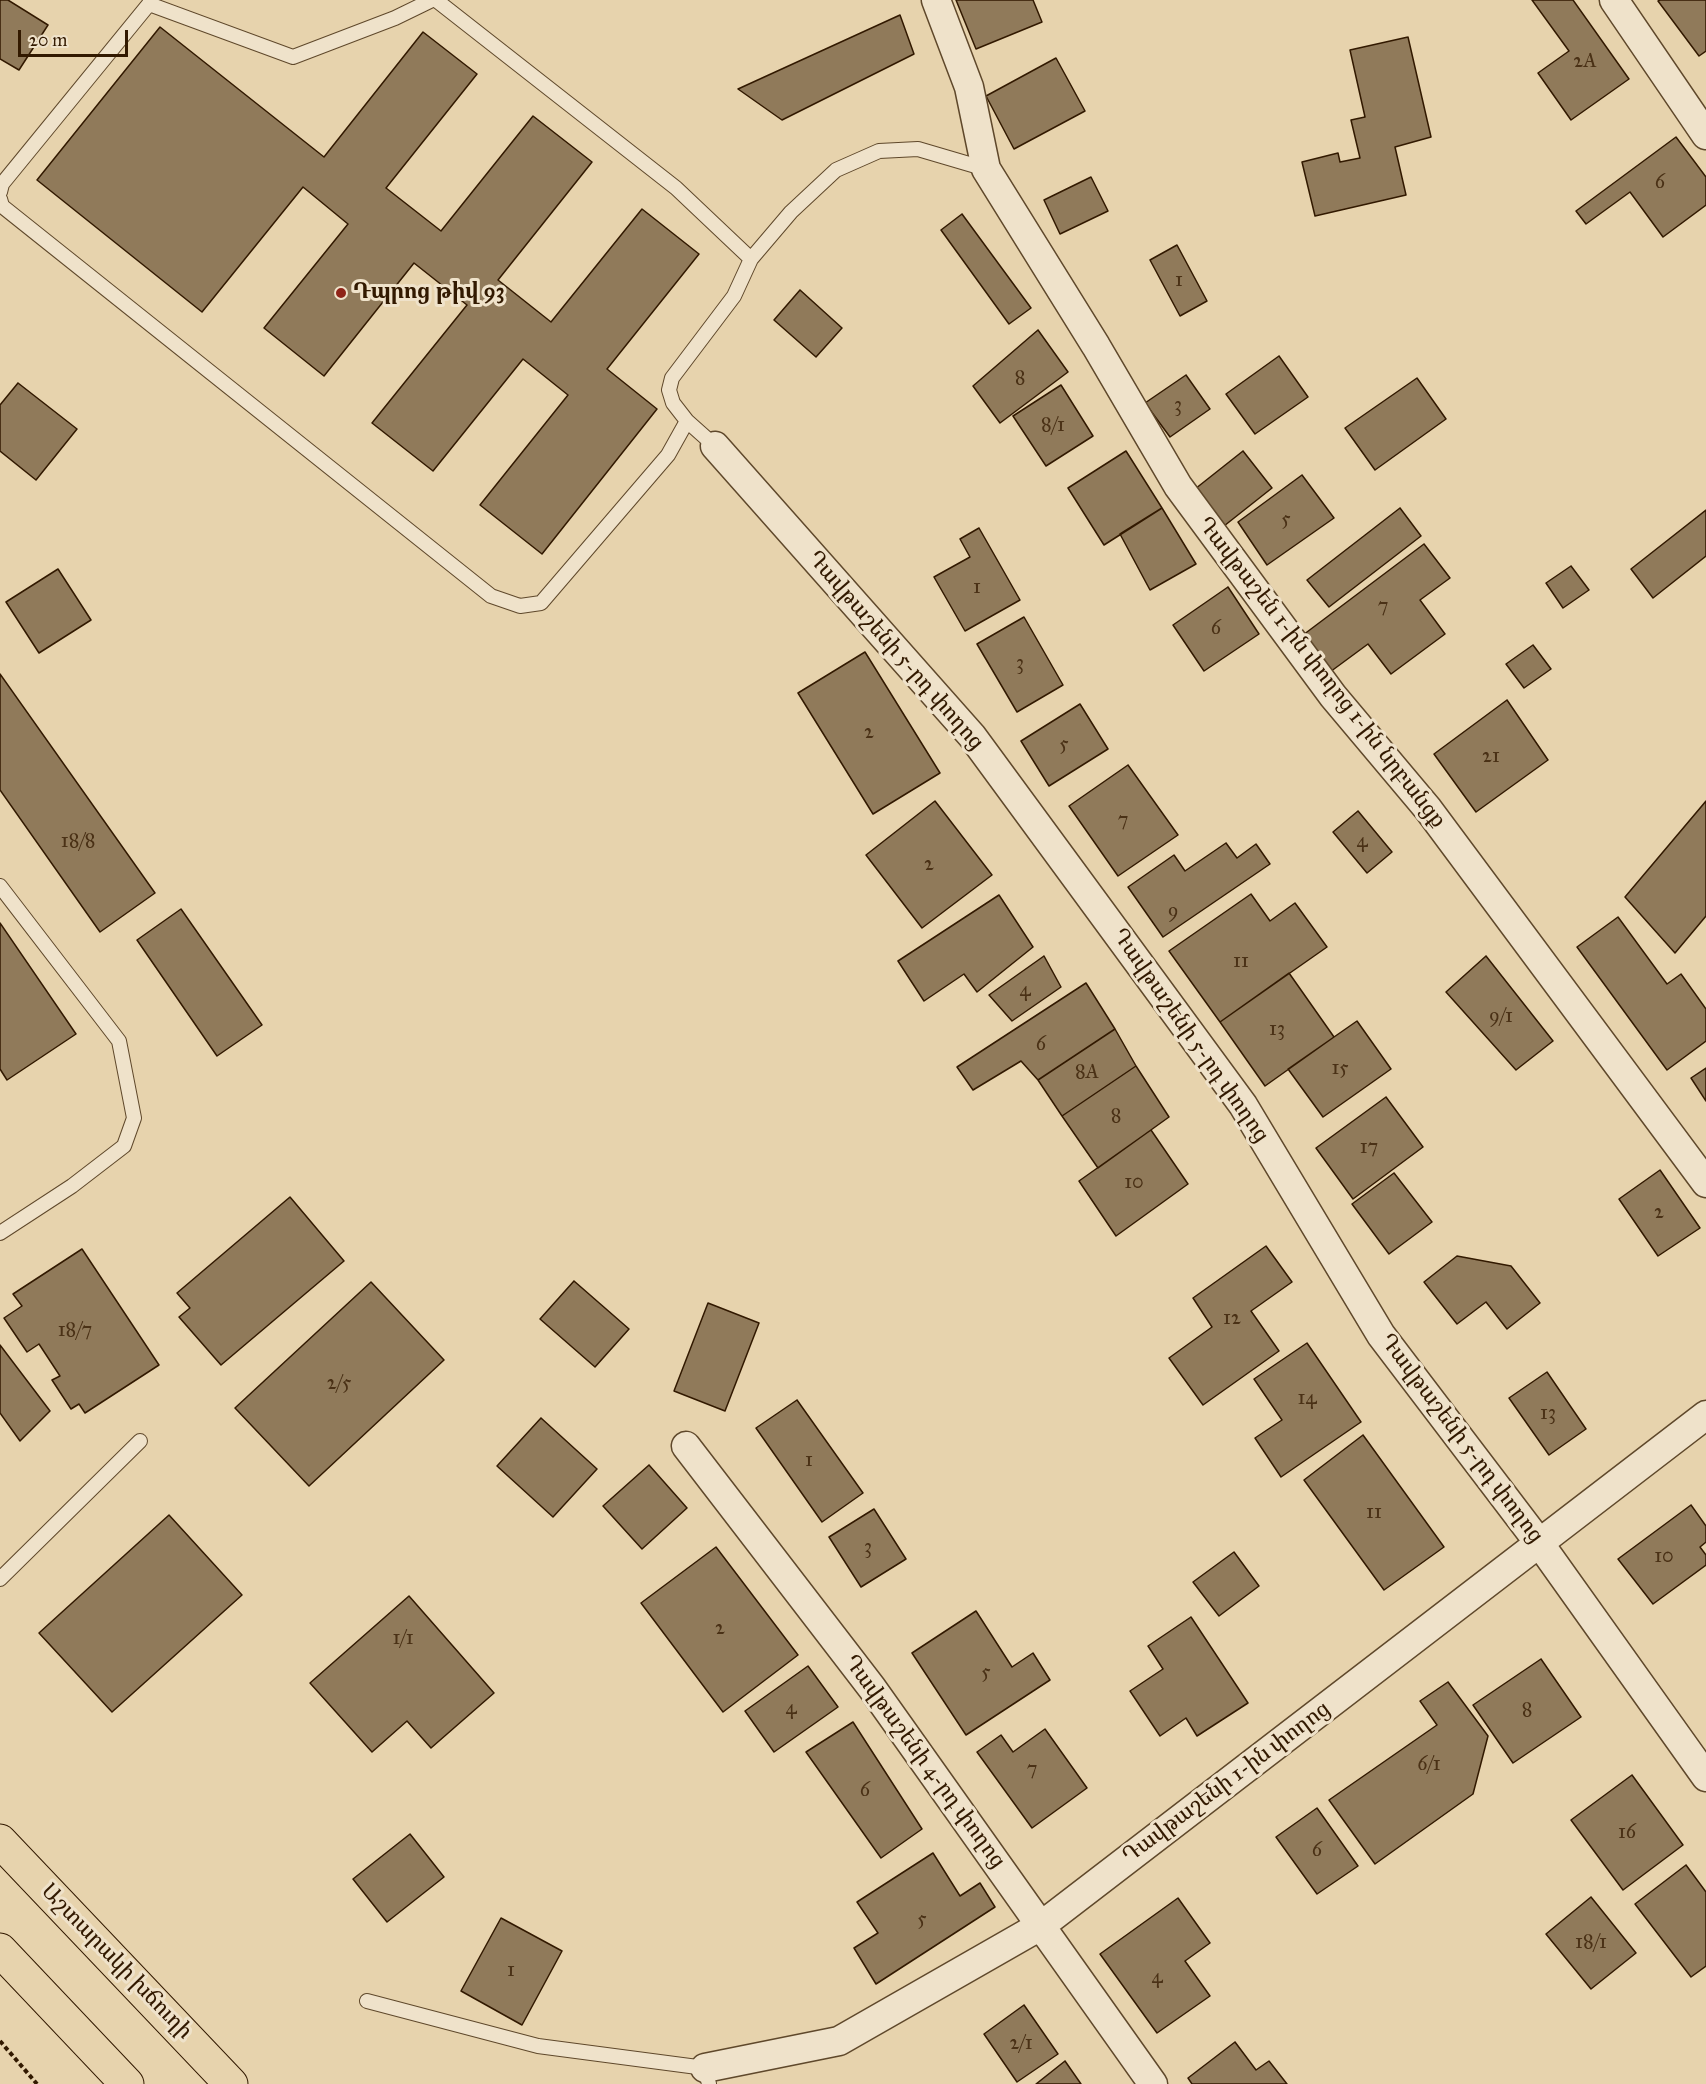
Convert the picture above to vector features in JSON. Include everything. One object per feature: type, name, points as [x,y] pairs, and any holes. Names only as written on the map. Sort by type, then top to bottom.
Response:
[{"type":"main road","name":"Աշտարակի խճուղի","points":[[0,1841],[231,2084]]},
{"type":"main road","points":[[0,1950],[127,2084]]},
{"type":"street","name":"Դավթաշեն 1-ին փողոց 1-ին նրբանցք","points":[[936,0],[969,87],[986,169],[1096,346],[1178,486],[1333,696],[1428,809],[1706,1183]]},
{"type":"street","points":[[1614,0],[1706,135]]},
{"type":"street","name":"Դավթաշենի 5-րդ փողոց","points":[[715,446],[972,736],[1243,1105],[1381,1335],[1540,1544],[1706,1776]]},
{"type":"street","name":"Դավթաշենի 1-ին փողոց","points":[[707,2076],[839,2041],[1042,1924],[1706,1415]]},
{"type":"street","name":"Դավթաշենի 4-րդ փողոց","points":[[686,1446],[872,1688],[1042,1924],[1153,2084]]},
{"type":"lane","points":[[0,192],[3,184],[149,4],[293,57],[395,18],[434,0],[676,188],[751,259]]},
{"type":"lane","points":[[715,446],[687,421],[673,403],[669,390],[672,378],[734,296],[751,259],[791,212],[836,170],[879,151],[918,149],[986,169]]},
{"type":"lane","points":[[0,199],[2,206],[491,596],[520,606],[541,603],[668,455],[687,421]]},
{"type":"lane","points":[[0,886],[119,1041],[134,1118],[124,1146],[72,1186],[0,1233]]},
{"type":"lane","points":[[0,1579],[140,1441]]},
{"type":"lane","points":[[367,2001],[538,2046],[707,2076]]},
{"type":"path","points":[[0,2041],[37,2084]]},
{"type":"building","points":[[0,0],[8,0],[48,25],[19,70],[0,59]]},
{"type":"building","points":[[956,0],[1033,0],[1042,22],[976,49]]},
{"type":"building","points":[[1532,0],[1573,0],[1629,79],[1571,120],[1538,73],[1569,51]]},
{"type":"building","points":[[1706,0],[1706,51],[1699,56],[1658,1]]},
{"type":"building","points":[[900,15],[914,54],[782,120],[738,89]]},
{"type":"building","name":"Դպրոց թիվ 93","points":[[160,27],[324,157],[423,32],[477,74],[386,188],[441,231],[533,116],[592,162],[498,280],[551,322],[642,209],[699,254],[607,369],[657,409],[542,554],[480,505],[568,395],[523,359],[433,471],[372,423],[467,305],[414,263],[324,376],[264,328],[348,224],[303,187],[202,312],[37,180]]},
{"type":"building","points":[[1408,37],[1431,137],[1395,147],[1406,195],[1315,216],[1302,162],[1338,153],[1340,162],[1360,158],[1351,120],[1365,117],[1350,50]]},
{"type":"building","points":[[1056,58],[1085,111],[1014,149],[986,96]]},
{"type":"building","points":[[1676,137],[1706,177],[1706,205],[1663,237],[1630,192],[1586,224],[1576,211]]},
{"type":"building","points":[[1091,177],[1108,211],[1060,234],[1044,200]]},
{"type":"building","points":[[962,214],[1031,308],[1009,324],[941,230]]},
{"type":"building","points":[[1177,245],[1207,301],[1180,316],[1150,260]]},
{"type":"building","points":[[800,290],[842,328],[816,357],[774,320]]},
{"type":"building","points":[[1038,330],[1068,372],[1000,423],[973,386]]},
{"type":"building","points":[[1279,356],[1308,397],[1255,434],[1226,394]]},
{"type":"building","points":[[1186,375],[1210,409],[1170,437],[1145,403]]},
{"type":"building","points":[[1417,378],[1446,419],[1375,470],[1345,428]]},
{"type":"building","points":[[18,383],[77,429],[36,480],[0,451],[0,405]]},
{"type":"building","points":[[1061,385],[1093,436],[1046,466],[1013,416]]},
{"type":"building","points":[[1126,451],[1162,508],[1104,545],[1068,488]]},
{"type":"building","points":[[1243,451],[1272,488],[1224,526],[1195,489]]},
{"type":"building","points":[[1302,475],[1334,518],[1267,565],[1238,522]]},
{"type":"building","points":[[1162,508],[1196,564],[1150,590],[1120,534]]},
{"type":"building","points":[[1400,508],[1421,536],[1329,607],[1307,580]]},
{"type":"building","points":[[1706,510],[1706,556],[1653,598],[1631,569]]},
{"type":"building","points":[[979,528],[1020,600],[965,631],[934,577],[970,557],[960,539]]},
{"type":"building","points":[[1424,544],[1450,578],[1420,600],[1445,634],[1391,674],[1368,644],[1330,672],[1303,635]]},
{"type":"building","points":[[1571,566],[1589,590],[1563,608],[1546,583]]},
{"type":"building","points":[[58,569],[91,620],[39,653],[6,602]]},
{"type":"building","points":[[1228,587],[1259,634],[1204,671],[1173,625]]},
{"type":"building","points":[[1024,617],[1063,685],[1017,712],[977,644]]},
{"type":"building","points":[[1533,645],[1551,669],[1524,688],[1506,664]]},
{"type":"building","points":[[865,652],[940,773],[873,814],[798,693]]},
{"type":"building","points":[[0,674],[155,893],[100,932],[0,790]]},
{"type":"building","points":[[1507,700],[1548,760],[1476,812],[1434,754]]},
{"type":"building","points":[[1080,704],[1108,749],[1049,786],[1021,741]]},
{"type":"building","points":[[1128,765],[1178,835],[1118,876],[1069,806]]},
{"type":"building","points":[[935,801],[992,875],[922,928],[866,855]]},
{"type":"building","points":[[1706,801],[1706,916],[1675,953],[1625,897]]},
{"type":"building","points":[[1358,811],[1392,852],[1367,873],[1333,832]]},
{"type":"building","points":[[1226,843],[1237,858],[1256,844],[1270,864],[1163,937],[1128,887],[1174,855],[1185,871]]},
{"type":"building","points":[[1251,894],[1270,921],[1295,903],[1327,947],[1220,1022],[1169,951]]},
{"type":"building","points":[[999,895],[1033,947],[977,992],[964,974],[924,1001],[898,961]]},
{"type":"building","points":[[181,909],[262,1025],[217,1056],[137,940]]},
{"type":"building","points":[[1618,917],[1667,984],[1681,974],[1706,1009],[1706,1041],[1667,1070],[1577,947]]},
{"type":"building","points":[[0,923],[76,1034],[7,1080],[0,1069]]},
{"type":"building","points":[[1044,956],[1061,987],[1012,1021],[989,995]]},
{"type":"building","points":[[1486,956],[1553,1041],[1516,1070],[1446,992]]},
{"type":"building","points":[[1289,973],[1334,1037],[1265,1086],[1220,1022]]},
{"type":"building","points":[[1086,983],[1115,1029],[1038,1080],[1021,1061],[973,1090],[957,1067]]},
{"type":"building","points":[[1357,1021],[1391,1069],[1323,1117],[1288,1069]]},
{"type":"building","points":[[1115,1029],[1136,1066],[1062,1116],[1038,1080]]},
{"type":"building","points":[[1136,1066],[1169,1117],[1098,1168],[1062,1116]]},
{"type":"building","points":[[1706,1068],[1706,1101],[1691,1078]]},
{"type":"building","points":[[1386,1097],[1423,1147],[1353,1199],[1316,1148]]},
{"type":"building","points":[[1151,1130],[1188,1184],[1116,1236],[1079,1181]]},
{"type":"building","points":[[1660,1170],[1700,1228],[1658,1256],[1619,1199]]},
{"type":"building","points":[[1394,1173],[1432,1222],[1389,1254],[1352,1204]]},
{"type":"building","points":[[290,1197],[344,1261],[221,1365],[179,1317],[190,1308],[177,1293]]},
{"type":"building","points":[[1266,1246],[1292,1282],[1251,1311],[1279,1351],[1203,1405],[1169,1358],[1212,1327],[1193,1298]]},
{"type":"building","points":[[82,1249],[159,1365],[85,1413],[79,1404],[71,1409],[52,1380],[60,1376],[39,1344],[27,1352],[4,1318],[22,1306],[13,1294]]},
{"type":"building","points":[[1457,1256],[1511,1266],[1540,1303],[1507,1329],[1486,1302],[1457,1324],[1424,1282]]},
{"type":"building","points":[[574,1281],[629,1329],[595,1367],[540,1319]]},
{"type":"building","points":[[371,1282],[444,1360],[309,1486],[235,1408]]},
{"type":"building","points":[[708,1303],[759,1323],[725,1411],[674,1391]]},
{"type":"building","points":[[1307,1343],[1361,1422],[1281,1477],[1255,1438],[1282,1420],[1254,1379]]},
{"type":"building","points":[[0,1345],[50,1411],[20,1441],[0,1413]]},
{"type":"building","points":[[1547,1372],[1586,1429],[1549,1455],[1509,1398]]},
{"type":"building","points":[[797,1400],[863,1493],[822,1522],[756,1428]]},
{"type":"building","points":[[541,1418],[597,1469],[553,1517],[497,1466]]},
{"type":"building","points":[[1363,1435],[1444,1547],[1384,1590],[1304,1480]]},
{"type":"building","points":[[649,1465],[687,1508],[642,1549],[603,1506]]},
{"type":"building","points":[[1691,1505],[1706,1526],[1706,1542],[1700,1547],[1706,1555],[1706,1565],[1653,1604],[1618,1559]]},
{"type":"building","points":[[874,1509],[906,1559],[861,1587],[829,1537]]},
{"type":"building","points":[[169,1515],[242,1595],[112,1712],[39,1633]]},
{"type":"building","points":[[716,1547],[798,1655],[723,1712],[641,1603]]},
{"type":"building","points":[[1234,1552],[1259,1586],[1219,1616],[1193,1582]]},
{"type":"building","points":[[409,1596],[494,1693],[431,1748],[407,1721],[372,1752],[310,1683]]},
{"type":"building","points":[[976,1611],[1012,1667],[1033,1653],[1050,1680],[966,1735],[912,1653]]},
{"type":"building","points":[[1191,1617],[1248,1703],[1197,1736],[1186,1718],[1160,1736],[1130,1691],[1163,1669],[1148,1646]]},
{"type":"building","points":[[1541,1659],[1581,1717],[1513,1763],[1473,1705]]},
{"type":"building","points":[[808,1666],[838,1707],[774,1752],[745,1711]]},
{"type":"building","points":[[1448,1682],[1488,1736],[1473,1794],[1375,1864],[1329,1800],[1437,1725],[1420,1701]]},
{"type":"building","points":[[853,1722],[922,1829],[881,1858],[806,1752]]},
{"type":"building","points":[[1045,1729],[1087,1788],[1032,1828],[977,1752],[1001,1735],[1013,1752]]},
{"type":"building","points":[[1632,1775],[1683,1845],[1623,1890],[1571,1820]]},
{"type":"building","points":[[1317,1808],[1358,1866],[1317,1894],[1276,1837]]},
{"type":"building","points":[[410,1834],[444,1877],[387,1922],[353,1879]]},
{"type":"building","points":[[933,1853],[960,1896],[980,1883],[995,1907],[876,1984],[854,1948],[878,1933],[857,1902]]},
{"type":"building","points":[[1686,1865],[1706,1892],[1706,1966],[1691,1977],[1635,1904]]},
{"type":"building","points":[[1591,1897],[1636,1953],[1591,1989],[1546,1934]]},
{"type":"building","points":[[1178,1898],[1210,1943],[1185,1961],[1210,1996],[1157,2033],[1100,1954]]},
{"type":"building","points":[[501,1918],[562,1951],[522,2025],[461,1991]]},
{"type":"building","points":[[1024,2005],[1058,2054],[1017,2082],[984,2034]]},
{"type":"building","points":[[1235,2042],[1256,2070],[1269,2061],[1287,2084],[1192,2084],[1188,2078]]},
{"type":"building","points":[[1065,2061],[1081,2084],[1036,2084]]},
{"type":"place","name":"Դպրոց թիվ 93","points":[[341,293]]}]
